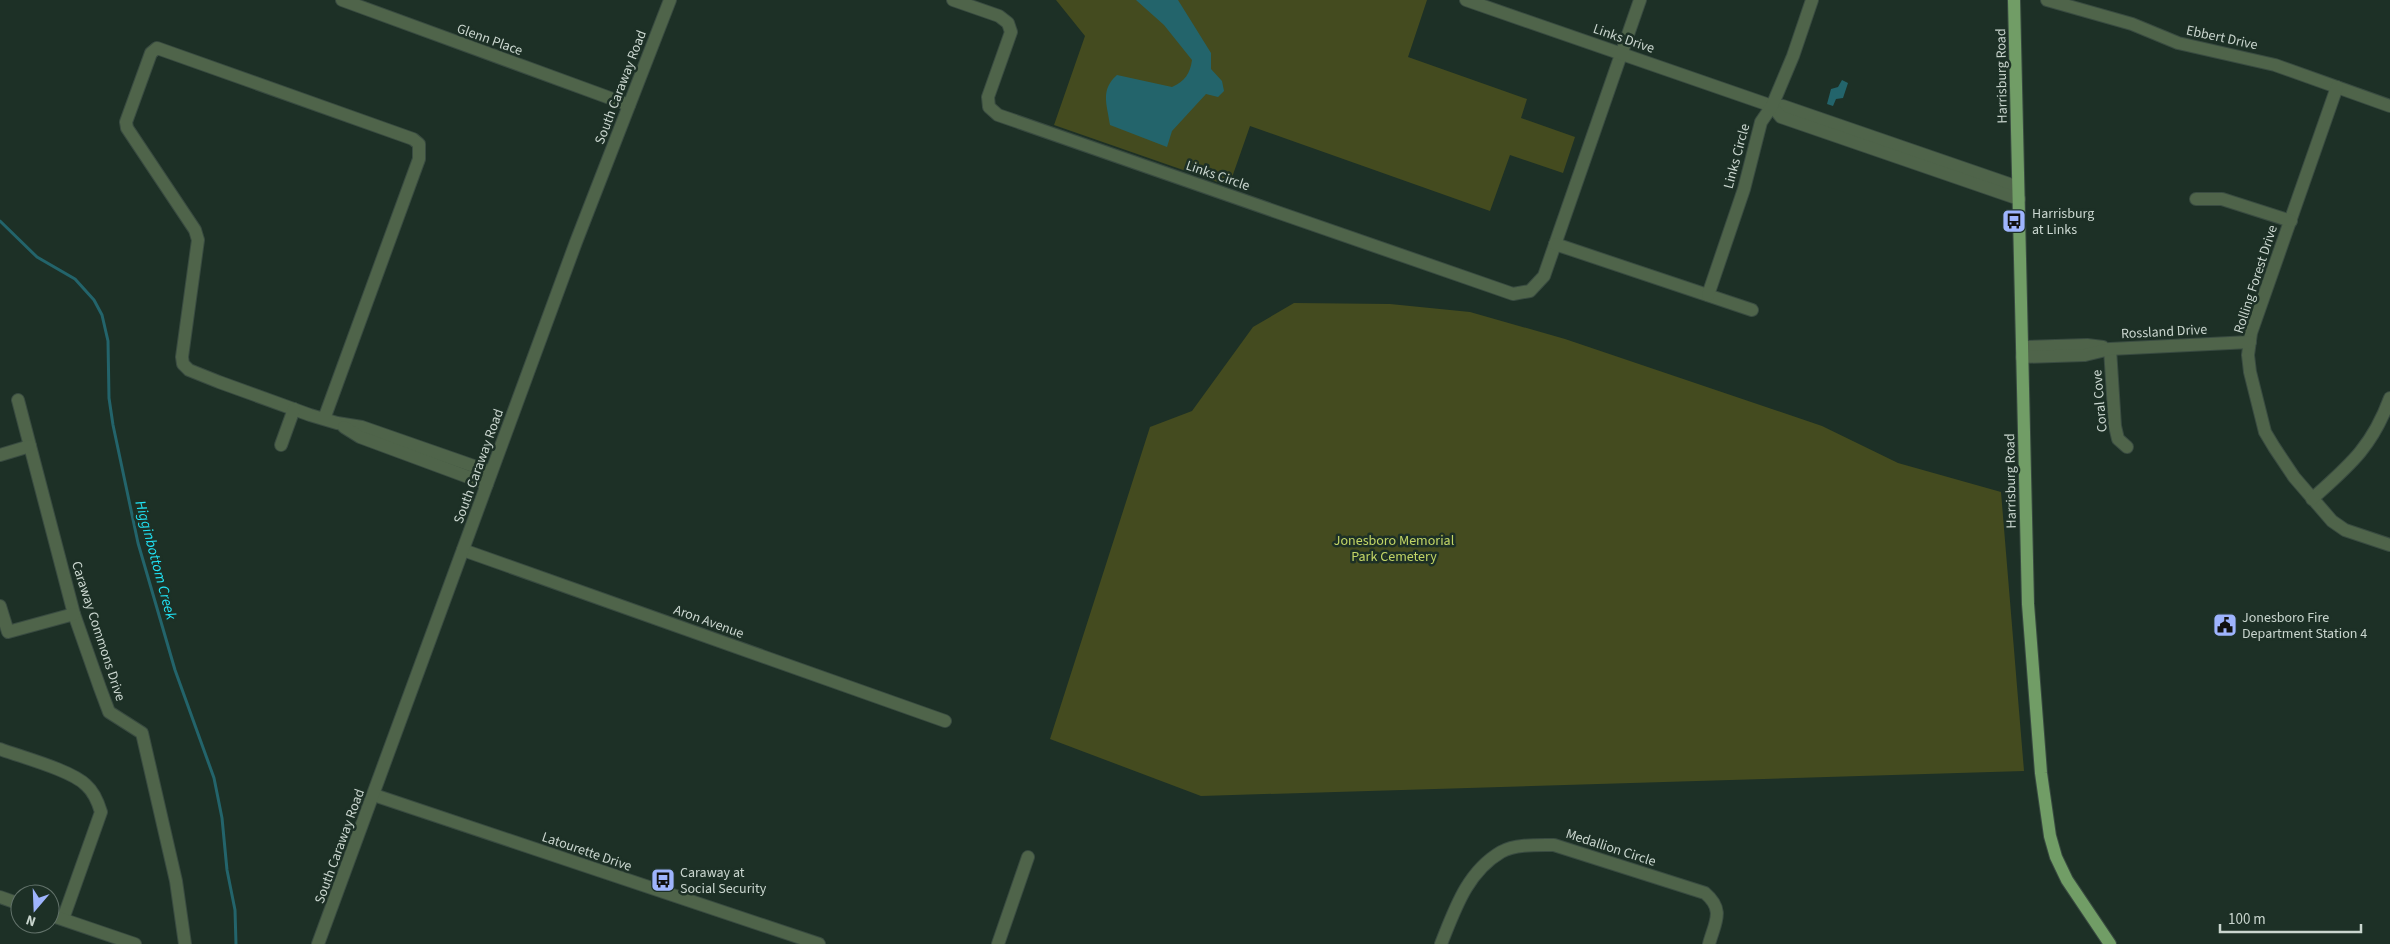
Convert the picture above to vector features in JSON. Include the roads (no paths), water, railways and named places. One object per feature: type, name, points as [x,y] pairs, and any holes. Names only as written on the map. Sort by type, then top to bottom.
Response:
[{"type":"main road","name":"Harrisburg Road","points":[[2014,0],[2029,614],[2046,813],[2050,836],[2067,880],[2110,944]]},
{"type":"street","name":"Glenn Place","points":[[342,0],[629,105]]},
{"type":"street","name":"South Caraway Road","points":[[318,944],[489,478],[670,0]]},
{"type":"street","name":"Links Circle","points":[[953,0],[999,16],[1008,23],[1010,32],[988,97],[989,106],[998,116],[1510,294],[1530,291],[1544,276],[1640,0]]},
{"type":"street","name":"Links Drive","points":[[1466,0],[1772,106],[1784,106],[2018,193]]},
{"type":"street","name":"Links Circle","points":[[1708,296],[1744,188],[1761,122],[1772,106],[1793,56],[1812,0]]},
{"type":"street","name":"Ebbert Drive","points":[[2047,0],[2132,24],[2178,43],[2262,61],[2390,106]]},
{"type":"street","points":[[324,419],[419,159],[419,144],[413,139],[158,48],[151,53],[126,122],[127,128],[195,230],[198,240],[182,358],[183,364],[189,370],[294,409],[324,419],[337,423],[360,437],[489,478]]},
{"type":"street","name":"Rolling Forest Drive","points":[[2337,87],[2251,333],[2250,372],[2265,432],[2284,462],[2312,499],[2338,526],[2390,545]]},
{"type":"street","points":[[2196,199],[2222,198],[2290,221]]},
{"type":"street","points":[[1555,244],[1752,310]]},
{"type":"street","name":"Rossland Drive","points":[[2022,352],[2087,345],[2110,348],[2250,342]]},
{"type":"street","name":"Coral Cove","points":[[2110,348],[2114,426],[2118,439],[2127,446]]},
{"type":"street","points":[[2312,499],[2346,469],[2367,446],[2376,433],[2390,398]]},
{"type":"street","name":"Caraway Commons Drive","points":[[18,400],[74,614],[110,712],[142,733],[176,881],[185,944]]},
{"type":"street","points":[[281,445],[294,409]]},
{"type":"street","points":[[0,456],[30,446]]},
{"type":"street","name":"Aron Avenue","points":[[463,550],[945,721]]},
{"type":"street","points":[[0,606],[8,632],[74,614]]},
{"type":"street","points":[[0,749],[67,773],[86,784],[97,798],[101,812],[63,919]]},
{"type":"street","name":"Latourette Drive","points":[[374,795],[819,944]]},
{"type":"street","name":"Medallion Circle","points":[[1441,944],[1466,885],[1485,864],[1502,851],[1532,846],[1554,845],[1705,893],[1715,901],[1718,914],[1708,944]]},
{"type":"street","points":[[998,944],[1028,857]]},
{"type":"street","points":[[60,918],[135,944]]},
{"type":"water","points":[[1136,0],[1178,0],[1211,53],[1211,69],[1222,81],[1224,91],[1218,97],[1206,94],[1172,131],[1167,147],[1110,125],[1106,98],[1108,86],[1117,75],[1172,87],[1186,76],[1191,65],[1192,60],[1164,25]]},
{"type":"water","points":[[1842,80],[1848,83],[1843,98],[1836,99],[1833,106],[1827,104],[1831,89],[1838,87]]},
{"type":"waterway","name":"Higginbottom Creek","points":[[0,221],[37,257],[75,279],[94,300],[102,315],[108,341],[109,398],[113,425],[138,543],[175,670],[214,778],[222,818],[227,870],[235,910],[236,944]]},
{"type":"place","name":"Harrisburg at Links","points":[[2014,221]]},
{"type":"place","name":"Jonesboro Fire Department Station 4","points":[[2225,625]]},
{"type":"place","name":"Caraway at Social Security","points":[[663,880]]},
{"type":"park label","name":"Jonesboro Memorial Park Cemetery","points":[[1394,548]]}]
